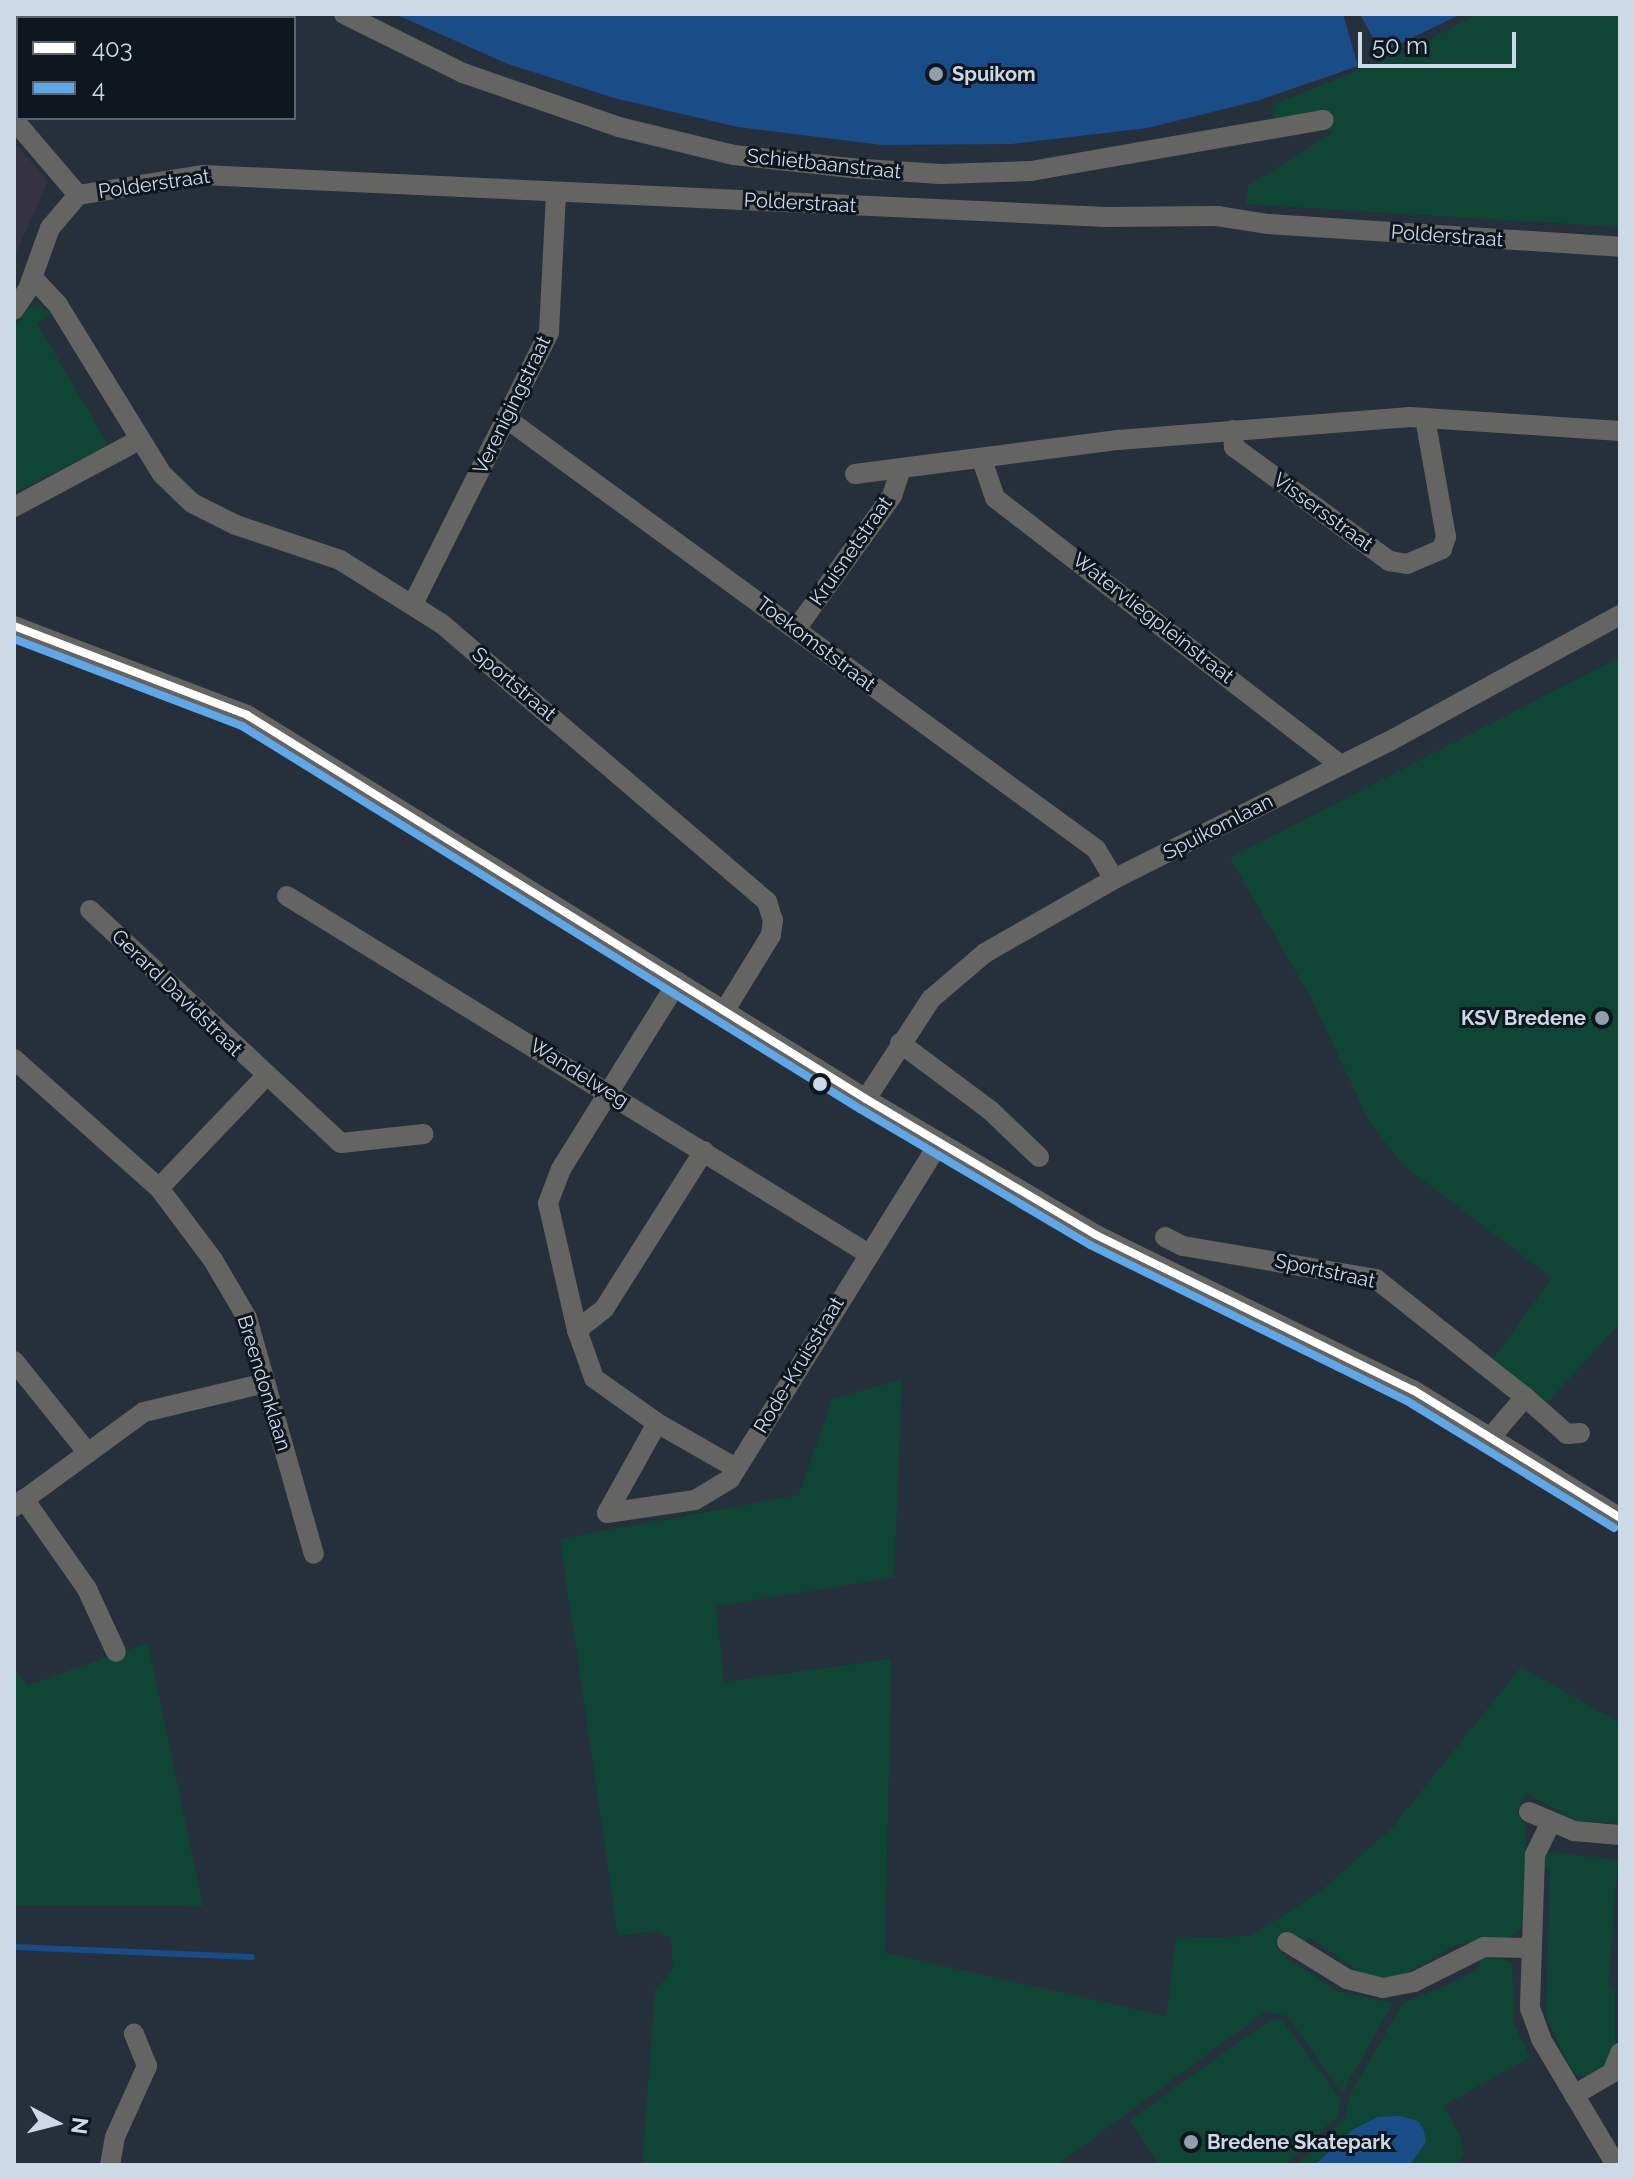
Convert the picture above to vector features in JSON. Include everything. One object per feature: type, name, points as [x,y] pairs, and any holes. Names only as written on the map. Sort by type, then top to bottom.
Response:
[{"type":"street","name":"Schietbaanstraat","points":[[344,14],[463,73],[619,127],[734,155],[849,168],[941,174],[1031,171],[1324,120]]},
{"type":"street","points":[[14,120],[78,195]]},
{"type":"street","name":"Polderstraat","points":[[14,310],[33,278],[50,228],[78,195],[203,175],[1106,217],[1217,216],[1268,224],[1620,247]]},
{"type":"street","name":"Verenigingstraat","points":[[413,604],[549,332],[556,192]]},
{"type":"street","name":"Sportstraat","points":[[33,278],[58,305],[162,474],[202,509],[322,552],[413,604],[526,694],[767,902],[773,920],[771,935],[725,1010]]},
{"type":"street","points":[[855,474],[1233,430],[1425,418],[1620,431]]},
{"type":"street","name":"Vissersstraat","points":[[1233,430],[1234,447],[1389,561],[1407,564],[1442,549],[1446,537],[1425,418]]},
{"type":"street","name":"Toekomststraat","points":[[507,419],[1096,849],[1114,879]]},
{"type":"street","points":[[14,507],[139,440]]},
{"type":"street","name":"Watervliegpleinstraat","points":[[982,460],[995,498],[1341,765]]},
{"type":"street","name":"Kruisnetstraat","points":[[796,629],[892,496],[901,469]]},
{"type":"street","name":"Spuikomlaan","points":[[866,1099],[931,999],[985,953],[1114,879],[1341,765],[1620,615]]},
{"type":"street","points":[[14,626],[247,715],[939,1143],[1169,1273],[1326,1344],[1491,1437],[1620,1518]]},
{"type":"street","name":"Wandelweg","points":[[287,896],[867,1253]]},
{"type":"street","name":"Gerard Davidstraat","points":[[90,910],[265,1077],[341,1143],[424,1134]]},
{"type":"street","points":[[678,981],[561,1169],[548,1203],[577,1330],[594,1378],[657,1423],[736,1468]]},
{"type":"street","points":[[900,1043],[990,1110],[1039,1157]]},
{"type":"street","name":"Breendonklaan","points":[[14,1059],[159,1188],[213,1260],[247,1318],[314,1554]]},
{"type":"street","points":[[159,1188],[265,1077]]},
{"type":"street","name":"Rode-Kruisstraat","points":[[657,1423],[607,1513],[695,1500],[723,1485],[939,1143]]},
{"type":"street","points":[[577,1330],[604,1309],[704,1151]]},
{"type":"street","name":"Sportstraat","points":[[1169,1273],[1174,1242],[1376,1279],[1567,1434],[1580,1433]]},
{"type":"street","points":[[14,1361],[88,1453]]},
{"type":"street","points":[[116,1652],[87,1589],[19,1503],[144,1412],[266,1383]]},
{"type":"street","points":[[1491,1437],[1525,1397]]},
{"type":"street","points":[[1529,1812],[1591,1835],[1620,1835]]},
{"type":"street","points":[[1551,1822],[1535,1855],[1530,1948],[1534,2022],[1616,2165]]},
{"type":"street","points":[[1287,1942],[1354,1982],[1383,1988],[1414,1982],[1484,1947],[1530,1948]]},
{"type":"street","points":[[110,2165],[115,2137],[147,2066],[134,2033]]},
{"type":"street","points":[[1574,2095],[1612,2073],[1620,2053]]},
{"type":"shaded area","points":[[14,14],[97,14],[16,16],[16,54]]},
{"type":"shaded area","points":[[14,142],[48,181],[14,257]]},
{"type":"green space","points":[[1477,14],[1620,14],[1620,227],[1246,204],[1248,186],[1334,132],[1316,129],[1274,139],[1272,105],[1416,47]]},
{"type":"green space","points":[[34,304],[53,313],[37,323],[108,445],[14,493],[14,326]]},
{"type":"green space","points":[[1620,657],[1620,1323],[1545,1405],[1493,1359],[1552,1278],[1402,1164],[1370,1123],[1311,998],[1230,858]]},
{"type":"green space","points":[[902,1379],[894,1577],[716,1606],[724,1682],[891,1659],[885,1953],[1166,2016],[1176,1938],[1251,1936],[1321,1891],[1391,1829],[1521,1667],[1620,1723],[1620,1823],[1578,1821],[1526,1793],[1517,1812],[1526,1827],[1524,1926],[1506,1940],[1458,1944],[1397,1979],[1368,1978],[1309,1937],[1303,1944],[1287,1934],[1277,1948],[1291,1961],[1340,1992],[1393,2003],[1342,2093],[1287,2016],[1266,2011],[1057,2165],[642,2165],[655,1990],[673,1971],[671,1938],[655,1931],[618,1936],[560,1539],[799,1495],[832,1399]]},
{"type":"green space","points":[[148,1643],[203,1906],[14,1905],[14,1669],[28,1685]]},
{"type":"green space","points":[[1545,1852],[1618,1860],[1608,1987],[1615,1988],[1615,2044],[1607,2066],[1588,2077],[1572,2072],[1546,2017],[1550,1869],[1542,1866]]},
{"type":"green space","points":[[1493,1956],[1512,1963],[1514,2025],[1530,2057],[1443,2106],[1460,2135],[1464,2156],[1454,2165],[1296,2165],[1344,2119],[1350,2095],[1403,2003],[1454,1982],[1480,1968],[1479,1960]]},
{"type":"green space","points":[[1271,2019],[1282,2020],[1341,2100],[1337,2117],[1284,2165],[1160,2165],[1130,2120]]},
{"type":"water","name":"Spuikom","points":[[395,14],[1343,14],[1358,66],[1260,100],[1147,128],[1011,144],[882,145],[738,127],[614,98],[508,64]]},
{"type":"water","points":[[1360,14],[1461,14],[1381,53]]},
{"type":"water","points":[[1400,2116],[1418,2121],[1424,2131],[1426,2142],[1410,2165],[1315,2165],[1352,2130],[1378,2117]]},
{"type":"waterway","points":[[14,1947],[252,1957]]},
{"type":"transit line","name":"403","points":[[14,626],[247,715],[866,1099],[1096,1235],[1413,1390],[1620,1518]]},
{"type":"transit line","name":"4","points":[[14,639],[242,726],[860,1109],[1090,1245],[1407,1401],[1614,1528]]},
{"type":"place","name":"Spuikom","points":[[936,74]]},
{"type":"place","name":"KSV Bredene","points":[[1602,1018]]},
{"type":"place","name":"Bredene Skatepark","points":[[1191,2142]]}]
